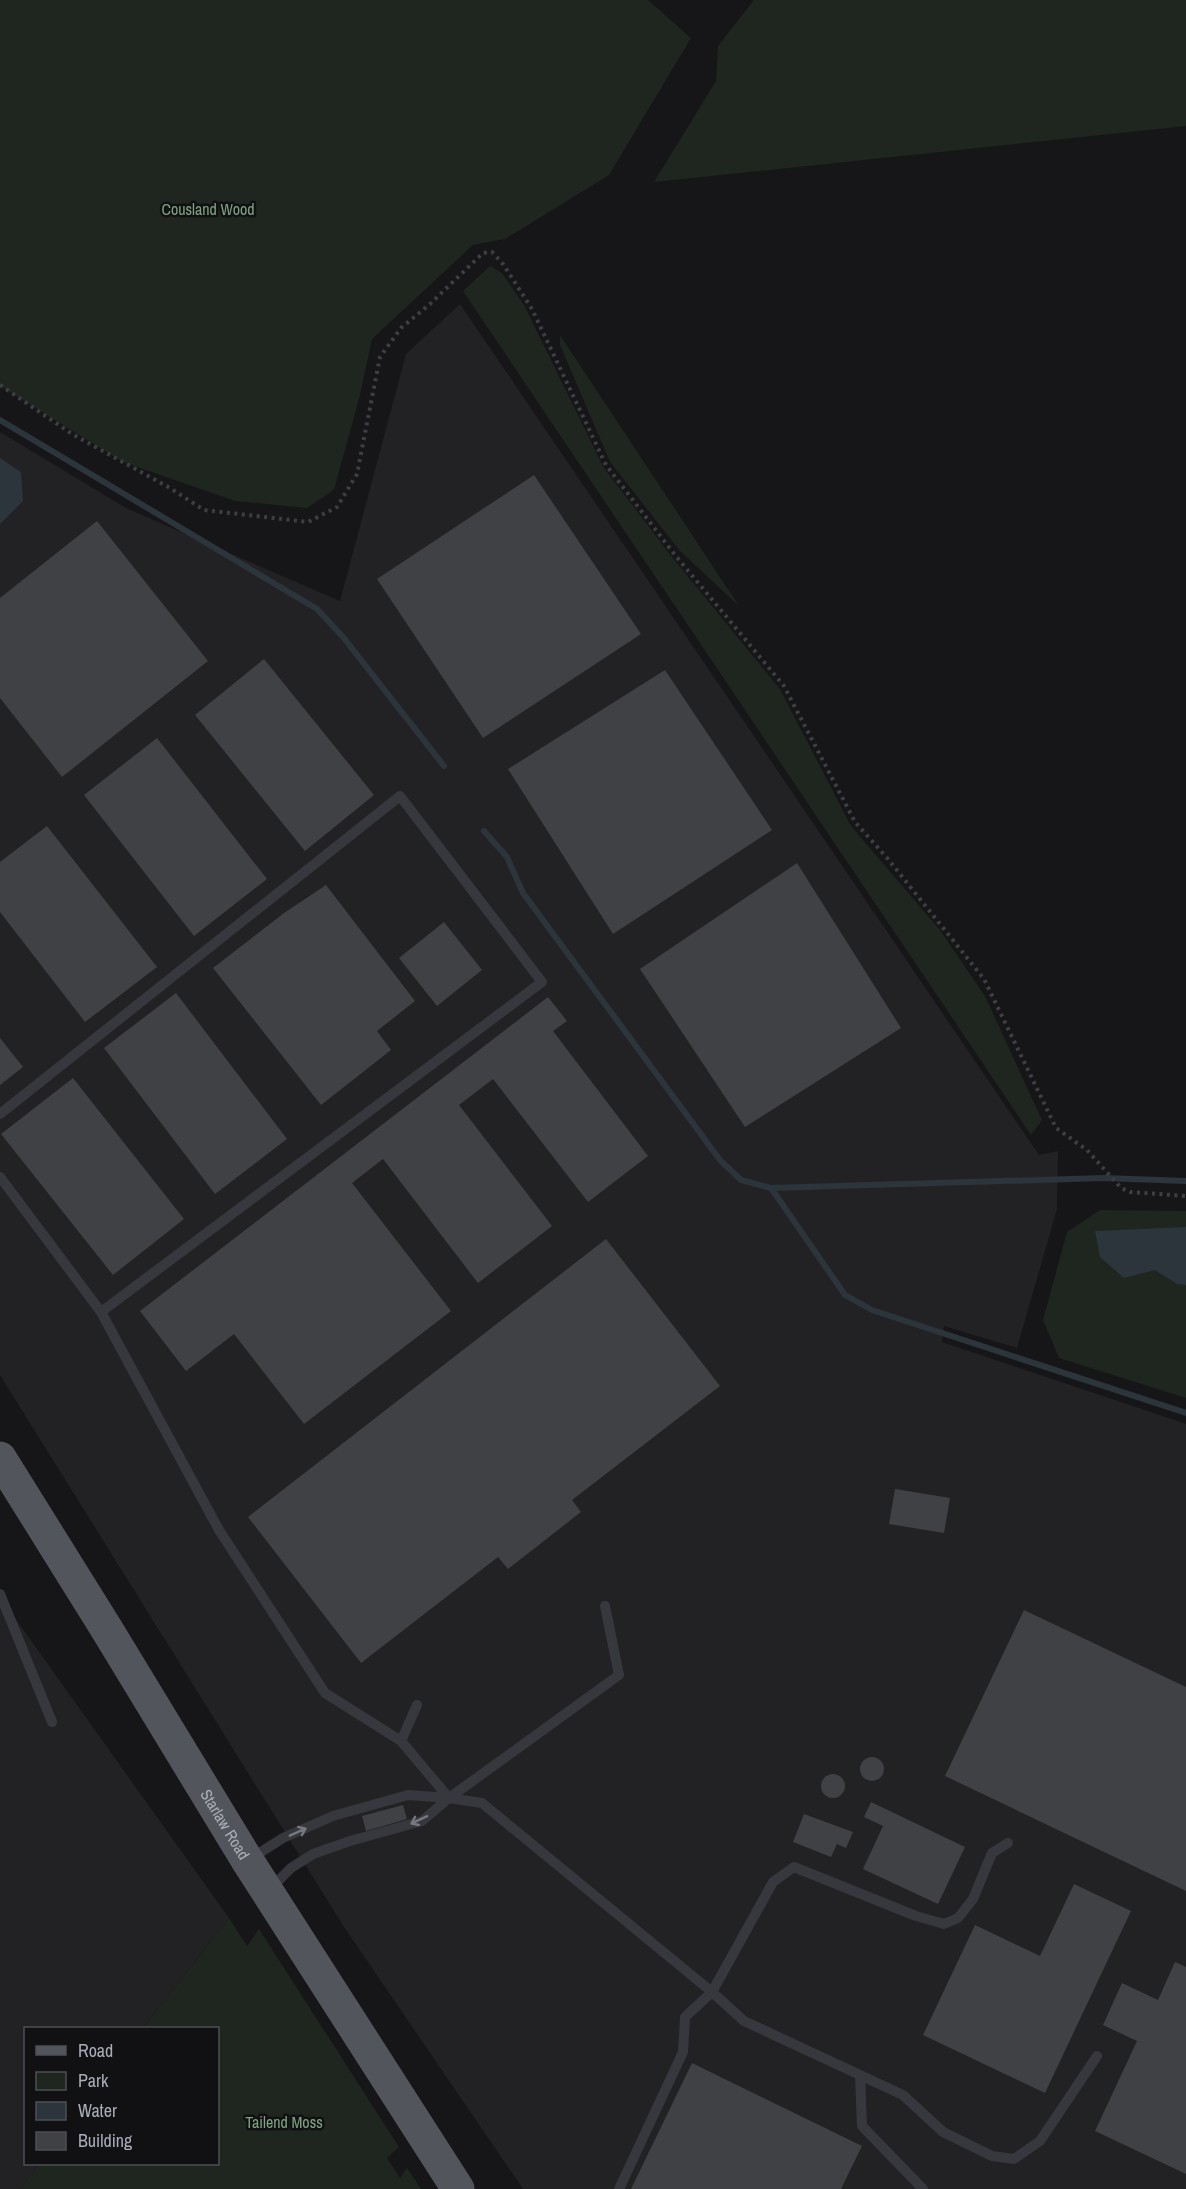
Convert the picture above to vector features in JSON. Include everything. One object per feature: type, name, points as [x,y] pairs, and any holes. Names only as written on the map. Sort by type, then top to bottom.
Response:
[{"type":"main road","name":"Starlaw Road","points":[[0,1458],[267,1892],[458,2189]]},
{"type":"lane","points":[[0,1114],[400,796],[542,982],[101,1312]]},
{"type":"lane","points":[[0,1177],[101,1312],[219,1530],[325,1693],[401,1741],[449,1798]]},
{"type":"lane","points":[[0,1594],[52,1722]]},
{"type":"lane","points":[[267,1892],[291,1868],[313,1854],[422,1821],[449,1798],[619,1674],[605,1606]]},
{"type":"lane","points":[[401,1741],[417,1705]]},
{"type":"lane","points":[[247,1860],[283,1838],[333,1816],[408,1795],[482,1803],[712,1992],[744,2021],[903,2095],[943,2132],[992,2156],[1014,2159],[1040,2141],[1097,2056]]},
{"type":"lane","points":[[619,2189],[683,2052],[685,2017],[712,1992],[772,1882],[794,1867],[916,1916],[944,1924],[958,1918],[973,1899],[992,1853],[1008,1843]]},
{"type":"lane","points":[[860,2075],[862,2126],[923,2189]]},
{"type":"path","points":[[0,385],[72,434],[170,488],[204,510],[308,522],[337,507],[357,474],[380,357],[401,328],[430,304],[483,253],[492,252],[503,264],[532,309],[606,465],[675,555],[784,686],[855,822],[888,859],[984,979],[1056,1128],[1087,1150],[1121,1188],[1130,1192],[1186,1196]]},
{"type":"shaded area","points":[[460,304],[1039,1155],[1058,1151],[1057,1209],[1017,1348],[944,1326],[942,1342],[1186,1424],[1186,2189],[523,2189],[344,1927],[0,1375],[0,432],[126,508],[340,601],[406,354]]},
{"type":"shaded area","points":[[0,1597],[229,1918],[144,2027],[24,2027],[24,2165],[38,2165],[20,2189],[0,2189]]},
{"type":"green space","name":"Cousland Wood","points":[[0,0],[648,0],[691,38],[609,175],[505,239],[473,245],[372,339],[360,395],[334,490],[307,508],[235,501],[123,462],[0,386]]},
{"type":"green space","points":[[754,0],[1186,0],[1186,126],[654,182],[716,81],[718,46]]},
{"type":"green space","points":[[490,266],[502,273],[524,305],[604,468],[672,557],[780,689],[851,826],[940,930],[985,996],[1042,1120],[1031,1135],[463,291]]},
{"type":"green space","points":[[560,335],[739,606],[680,551],[610,462],[560,345]]},
{"type":"green space","points":[[1100,1210],[1186,1211],[1186,1398],[1059,1358],[1043,1320],[1067,1232]]},
{"type":"green space","name":"Tailend Moss","points":[[229,1918],[247,1946],[259,1929],[399,2147],[387,2158],[400,2178],[407,2168],[421,2189],[20,2189],[38,2165],[219,2165],[219,2027],[144,2027]]},
{"type":"water","points":[[0,458],[21,472],[23,501],[0,524]]},
{"type":"water","points":[[1186,1227],[1186,1285],[1177,1284],[1155,1270],[1124,1278],[1100,1257],[1095,1231]]},
{"type":"building","points":[[534,475],[641,634],[483,738],[377,579]]},
{"type":"building","points":[[97,521],[208,661],[62,777],[0,698],[0,598]]},
{"type":"building","points":[[264,659],[374,795],[305,851],[195,715]]},
{"type":"building","points":[[665,670],[772,830],[613,934],[508,769]]},
{"type":"building","points":[[157,738],[267,879],[194,936],[84,795]]},
{"type":"building","points":[[47,826],[157,967],[85,1022],[0,912],[0,862]]},
{"type":"building","points":[[797,863],[901,1028],[745,1127],[640,969]]},
{"type":"building","points":[[326,885],[415,1001],[377,1031],[391,1050],[321,1105],[213,968],[284,913]]},
{"type":"building","points":[[444,922],[482,970],[437,1006],[399,958]]},
{"type":"building","points":[[176,993],[287,1139],[215,1194],[104,1048]]},
{"type":"building","points":[[548,997],[567,1021],[553,1031],[648,1156],[588,1202],[493,1079],[459,1105],[552,1226],[478,1283],[383,1159],[352,1183],[451,1311],[304,1424],[234,1334],[186,1371],[140,1311]]},
{"type":"building","points":[[0,1038],[23,1067],[0,1085]]},
{"type":"building","points":[[73,1078],[184,1219],[113,1275],[1,1134]]},
{"type":"building","points":[[606,1239],[720,1386],[572,1500],[581,1512],[508,1569],[498,1557],[361,1663],[248,1517]]},
{"type":"building","points":[[895,1489],[950,1498],[944,1533],[889,1524]]},
{"type":"building","points":[[1024,1610],[1186,1687],[1186,1891],[945,1776]]},
{"type":"building","points":[[872,1757],[880,1761],[884,1769],[880,1777],[872,1781],[864,1777],[860,1769],[864,1761]]},
{"type":"building","points":[[833,1774],[841,1778],[845,1786],[841,1794],[833,1798],[825,1794],[821,1786],[825,1778]]},
{"type":"building","points":[[871,1802],[965,1847],[938,1904],[863,1869],[883,1826],[864,1817]]},
{"type":"building","points":[[403,1805],[407,1819],[366,1831],[362,1816]]},
{"type":"building","points":[[804,1814],[853,1832],[846,1848],[837,1844],[831,1857],[793,1842]]},
{"type":"building","points":[[1074,1884],[1131,1911],[1045,2093],[923,2035],[975,1925],[1040,1956]]},
{"type":"building","points":[[1175,1962],[1186,1967],[1186,2174],[1095,2131],[1137,2041],[1103,2025],[1122,1983],[1158,2000]]},
{"type":"building","points":[[692,2063],[862,2146],[841,2189],[631,2189]]},
{"type":"waterway","points":[[0,420],[317,609],[343,637],[444,766]]},
{"type":"waterway","points":[[484,831],[507,857],[523,893],[720,1160],[741,1180],[771,1188],[845,1295],[872,1310],[1186,1413]]},
{"type":"waterway","points":[[771,1188],[1104,1178],[1186,1181]]}]
